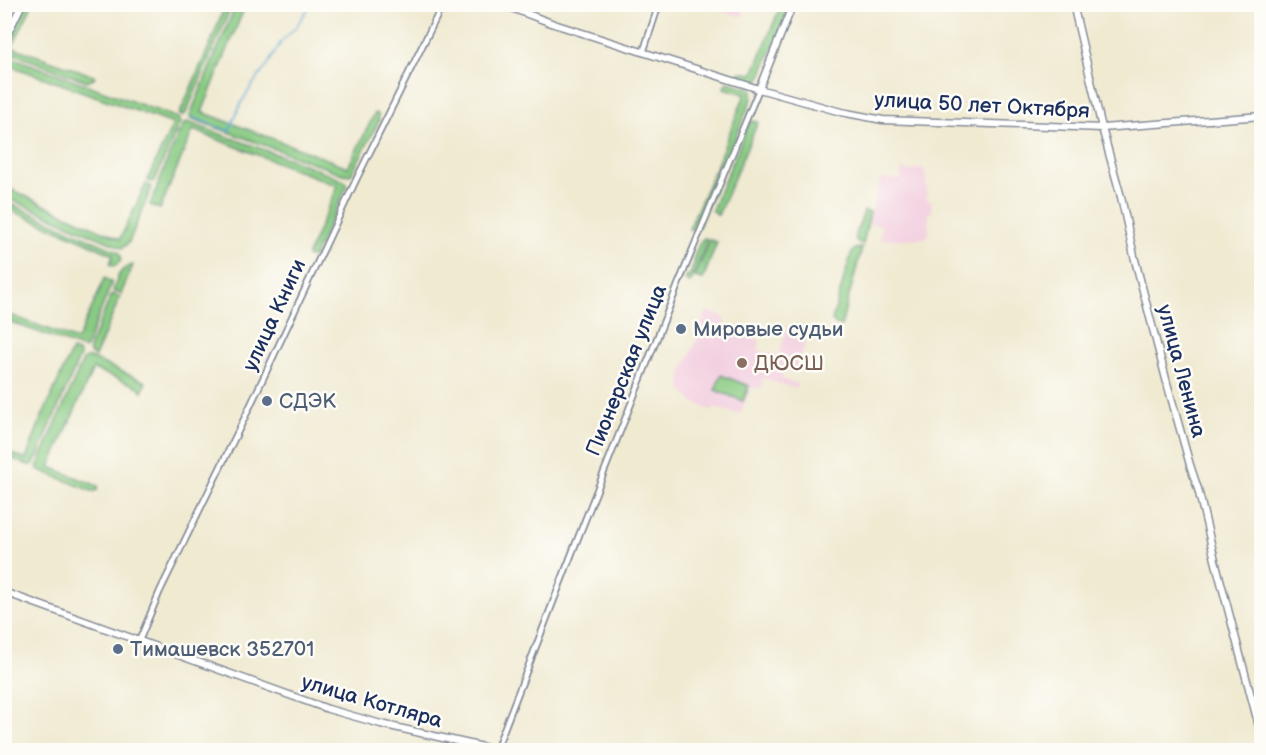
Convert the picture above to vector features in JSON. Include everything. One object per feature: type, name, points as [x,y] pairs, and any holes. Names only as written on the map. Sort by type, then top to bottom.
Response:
[{"type":"main road","points":[[4,41],[22,4]]},
{"type":"main road","name":"улица 50 лет Октября","points":[[501,4],[643,53],[841,112],[883,120],[1102,128],[1262,116]]},
{"type":"main road","name":"Пионерская улица","points":[[759,88],[793,4]]},
{"type":"main road","name":"улица Ленина","points":[[1073,4],[1167,383],[1198,489],[1262,744]]},
{"type":"main road","name":"улица Котляра","points":[[4,592],[328,709],[381,724],[496,750]]},
{"type":"street","name":"улица Книги","points":[[139,641],[160,591],[443,4]]},
{"type":"street","points":[[643,53],[659,4]]},
{"type":"street","name":"Пионерская улица","points":[[496,750],[678,285],[759,88]]},
{"type":"shaded area","points":[[716,5],[745,5],[742,17],[715,9]]},
{"type":"shaded area","points":[[923,167],[926,175],[927,200],[931,200],[932,212],[928,213],[929,234],[925,238],[880,240],[882,226],[868,223],[881,178],[900,180],[902,169],[909,171]]},
{"type":"shaded area","name":"ДЮСШ","points":[[706,311],[723,316],[726,321],[723,327],[760,341],[758,350],[778,356],[788,326],[809,333],[794,373],[785,370],[782,379],[798,384],[796,389],[763,378],[761,388],[751,388],[740,414],[714,408],[712,411],[692,401],[682,390],[681,375],[700,332]]},
{"type":"green space","points":[[246,4],[202,112],[348,167],[375,113],[378,114],[379,121],[351,175],[190,118],[236,5]]},
{"type":"green space","points":[[25,5],[32,5],[12,47],[95,76],[92,80],[87,81],[66,74],[7,51],[6,45]]},
{"type":"green space","points":[[225,5],[232,5],[186,113],[183,116],[179,115],[211,42]]},
{"type":"green space","points":[[781,5],[790,5],[759,81],[742,77],[738,74],[740,72],[753,74]]},
{"type":"green space","points":[[5,55],[178,118],[180,122],[155,180],[152,182],[147,180],[173,124],[8,65],[5,71]]},
{"type":"green space","points":[[727,82],[750,88],[752,98],[695,232],[689,229],[745,94],[724,88]]},
{"type":"green space","points":[[187,122],[317,169],[346,182],[347,186],[313,258],[307,256],[338,186],[193,130],[160,209],[150,205],[171,151],[183,125]]},
{"type":"green space","points":[[758,122],[718,215],[712,210],[749,123]]},
{"type":"green space","points":[[146,184],[151,186],[151,189],[129,242],[122,248],[5,197],[5,187],[120,239]]},
{"type":"green space","points":[[4,201],[119,252],[120,262],[114,266],[110,264],[113,255],[5,208]]},
{"type":"green space","points":[[864,211],[870,212],[863,244],[857,242],[855,237]]},
{"type":"green space","points":[[704,238],[708,239],[689,283],[685,276],[690,275],[695,260],[693,259]]},
{"type":"green space","points":[[710,240],[717,242],[703,279],[695,277]]},
{"type":"green space","points":[[862,248],[841,326],[836,325],[832,320],[851,254],[855,249]]},
{"type":"green space","points":[[133,265],[121,294],[113,291],[121,271]]},
{"type":"green space","points":[[104,278],[111,282],[111,285],[84,349],[5,320],[5,313],[77,340]]},
{"type":"green space","points":[[112,294],[120,297],[95,357],[90,353],[89,348]]},
{"type":"green space","points":[[72,350],[78,352],[80,356],[35,462],[28,465],[5,456],[5,451],[26,459],[40,421]]},
{"type":"green space","points":[[86,358],[146,382],[142,392],[139,387],[93,369],[50,467],[98,486],[94,492],[39,470],[37,467],[83,360]]},
{"type":"green space","points":[[721,375],[749,386],[743,401],[715,390]]},
{"type":"waterway","points":[[192,117],[229,131],[241,103],[253,84],[281,42],[296,27],[311,4]]},
{"type":"place","name":"Мировые судьи","points":[[681,329]]},
{"type":"place","name":"ДЮСШ","points":[[742,363]]},
{"type":"place","name":"СДЭК","points":[[267,401]]},
{"type":"place","name":"Тимашевск 352701","points":[[118,649]]}]
